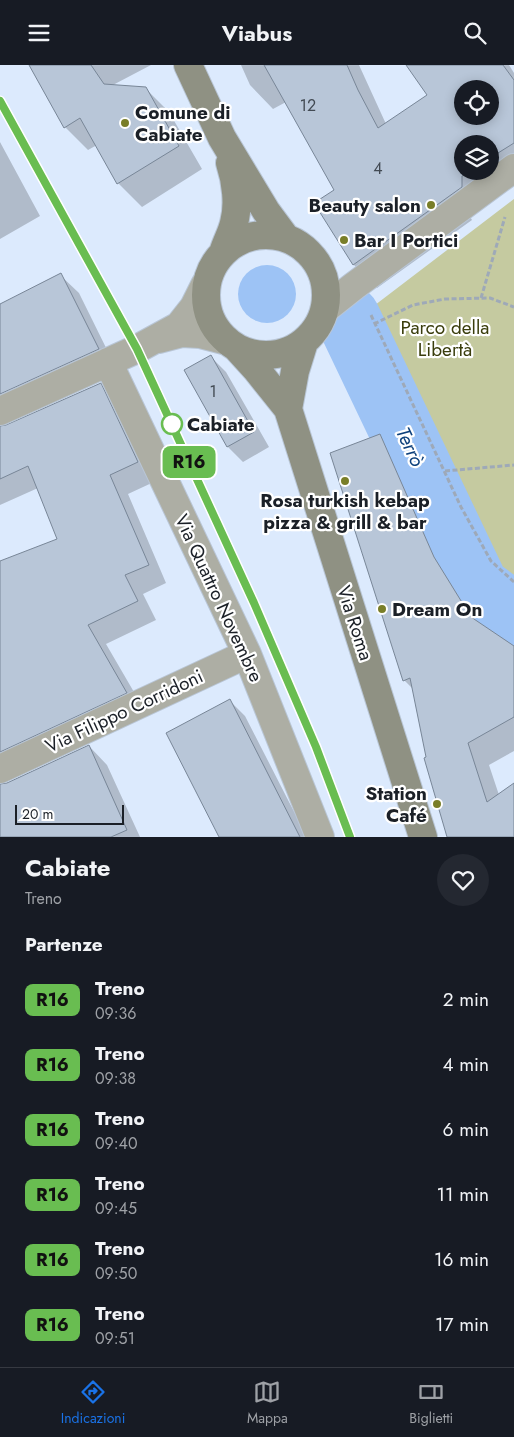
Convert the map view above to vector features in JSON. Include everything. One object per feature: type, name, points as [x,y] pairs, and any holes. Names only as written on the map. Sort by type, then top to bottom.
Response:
[{"type":"street","points":[[188,65],[222,138],[266,211],[286,238]]},
{"type":"street","points":[[0,411],[156,340],[179,326],[194,307],[206,285],[212,266],[224,250],[235,223],[235,177],[222,138]]},
{"type":"street","points":[[325,309],[505,174]]},
{"type":"street","points":[[156,340],[182,333],[200,334],[231,344],[244,352],[264,355],[285,352],[304,342],[317,327],[325,309],[326,289],[322,270],[311,254],[296,242],[286,238],[278,235],[259,234],[240,239],[224,250]]},
{"type":"street","points":[[206,285],[206,306],[213,325],[231,344]]},
{"type":"street","name":"Via Roma","points":[[288,409],[295,371],[304,342]]},
{"type":"street","name":"Via Roma","points":[[231,344],[263,377],[288,409],[422,837]]},
{"type":"street","name":"Via Quattro Novembre","points":[[108,362],[247,653],[320,837]]},
{"type":"street","name":"Via Filippo Corridoni","points":[[0,769],[247,653]]},
{"type":"path","points":[[481,298],[510,200],[505,174]]},
{"type":"path","points":[[354,286],[368,309],[461,507],[491,561],[514,582]]},
{"type":"path","points":[[374,324],[413,305],[445,299],[490,298],[514,307]]},
{"type":"path","points":[[444,471],[514,465]]},
{"type":"green space","name":"Parco della Libertà","points":[[514,199],[514,600],[477,567],[459,538],[413,429],[358,318]]},
{"type":"water","points":[[267,265],[278,267],[291,278],[296,294],[294,305],[283,318],[267,323],[256,321],[243,310],[238,294],[240,283],[251,270]]},
{"type":"building","name":"Comune di Cabiate","points":[[29,65],[91,65],[104,84],[146,87],[179,146],[117,184],[80,118],[64,128]]},
{"type":"building","points":[[264,65],[347,65],[378,128],[427,95],[406,65],[503,65],[514,80],[514,143],[499,152],[499,135],[454,135],[454,180],[462,180],[462,187],[353,265],[314,203],[334,190]]},
{"type":"building","points":[[61,273],[99,349],[0,394],[0,304]]},
{"type":"building","points":[[211,355],[254,432],[227,447],[184,370]]},
{"type":"building","points":[[101,383],[138,462],[110,475],[149,565],[125,575],[138,601],[88,625],[127,693],[0,752],[0,561],[57,539],[28,466],[0,479],[0,426]]},
{"type":"building","points":[[380,434],[434,557],[471,617],[514,646],[514,717],[468,743],[487,802],[514,783],[514,837],[447,837],[424,758],[426,757],[410,678],[403,681],[330,453]]},
{"type":"building","points":[[230,699],[300,837],[219,837],[166,733]]},
{"type":"building","points":[[89,745],[127,830],[111,837],[0,837],[0,784],[7,783]]},
{"type":"waterway","name":"Terrò","points":[[348,318],[477,588],[514,615]]},
{"type":"railway","points":[[0,101],[137,349],[255,603],[316,747],[350,837]]},
{"type":"train","name":"R16","points":[[0,101],[137,349],[254,603],[316,747],[350,837]]},
{"type":"place","name":"Comune di Cabiate","points":[[125,123]]},
{"type":"place","name":"Beauty salon","points":[[431,205]]},
{"type":"place","name":"Bar I Portici","points":[[344,240]]},
{"type":"place","name":"Cabiate","points":[[172,424]]},
{"type":"place","name":"Rosa turkish kebap pizza & grill & bar","points":[[345,481]]},
{"type":"place","name":"Dream On","points":[[382,609]]},
{"type":"place","name":"Station Café","points":[[437,804]]}]
